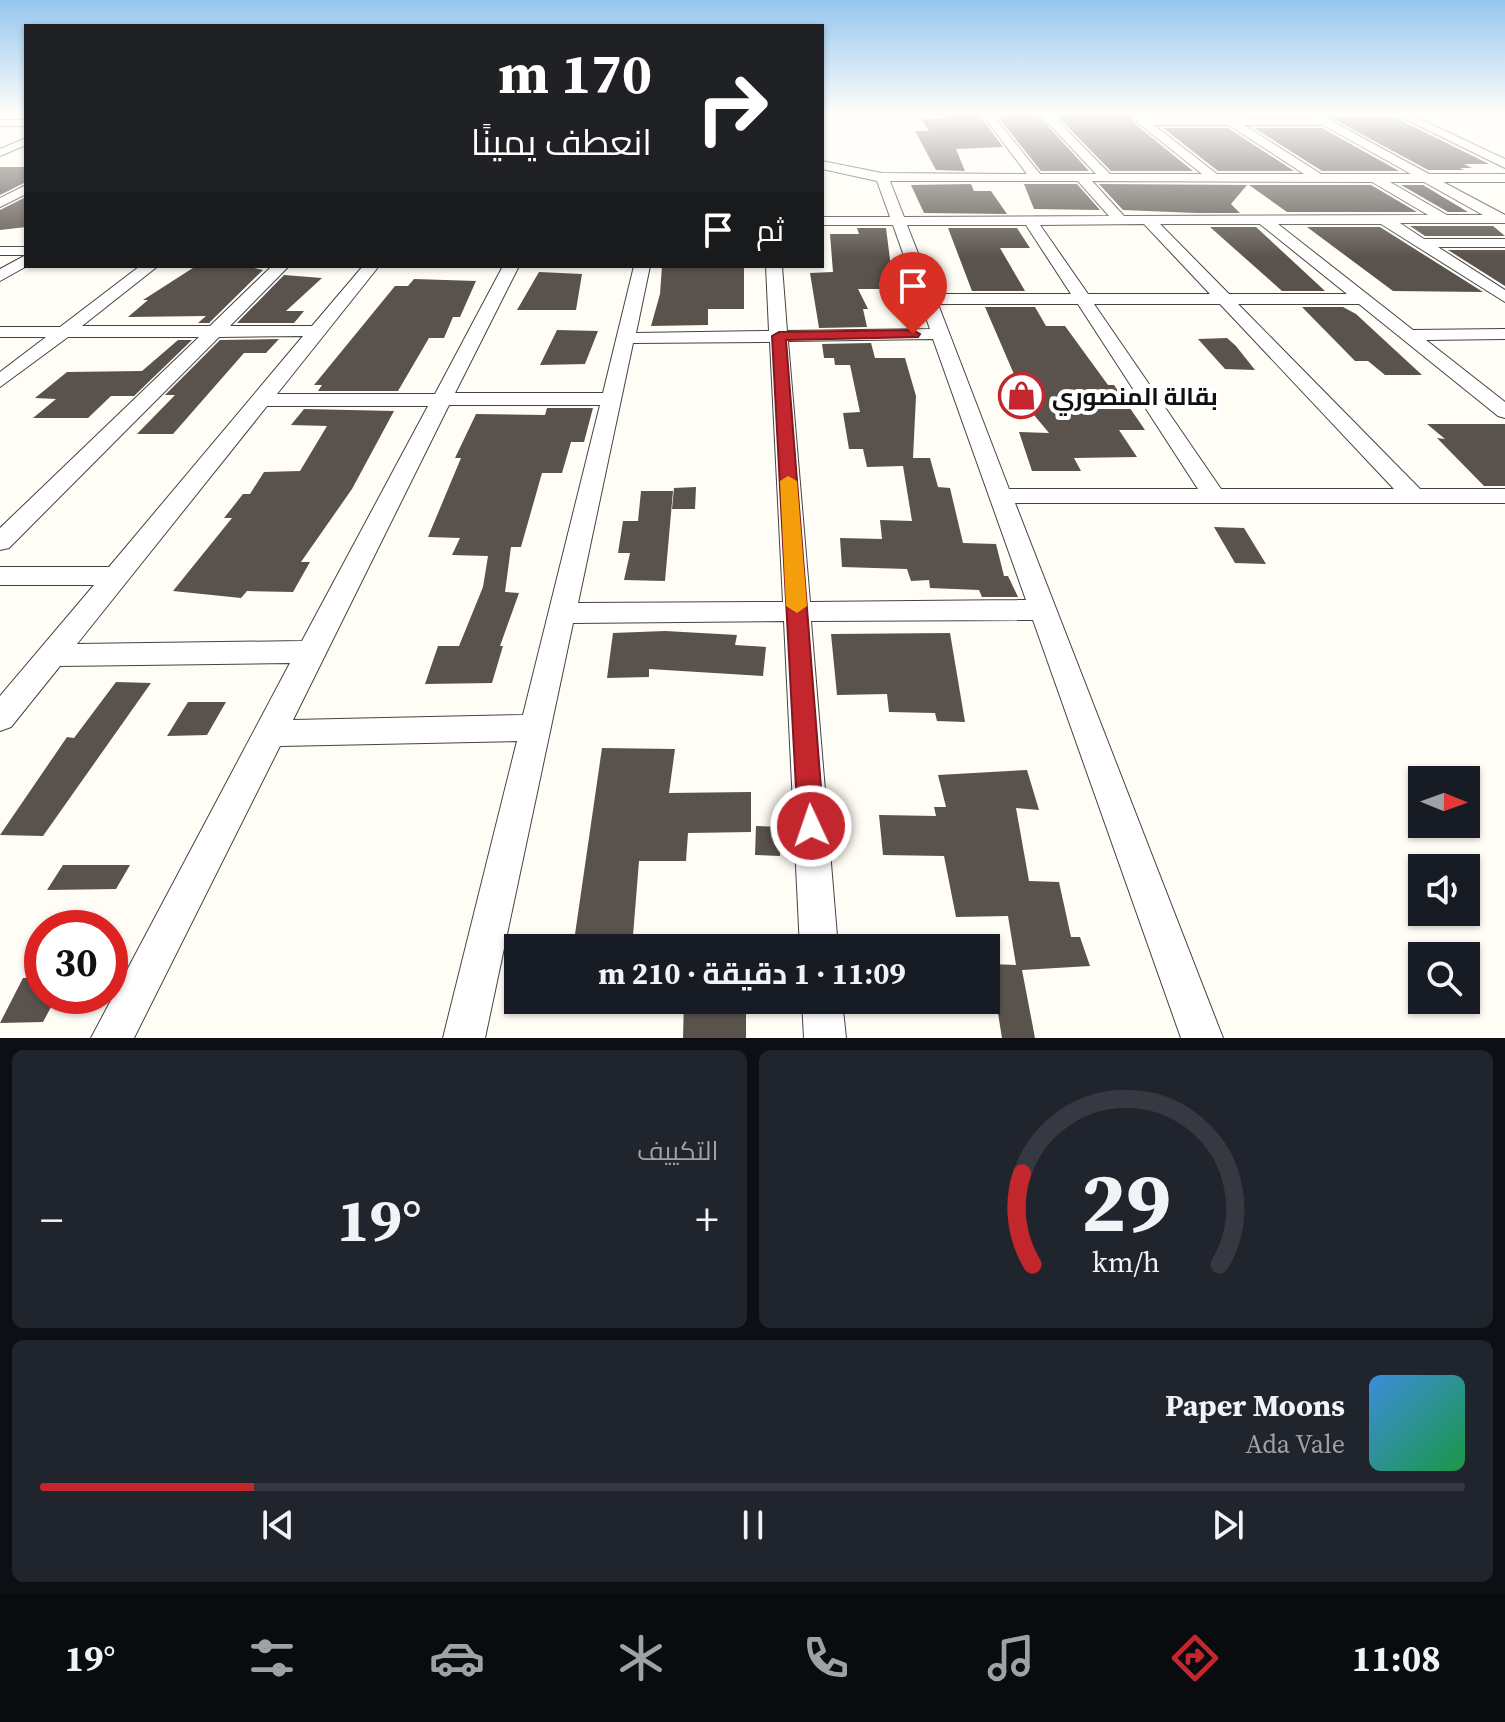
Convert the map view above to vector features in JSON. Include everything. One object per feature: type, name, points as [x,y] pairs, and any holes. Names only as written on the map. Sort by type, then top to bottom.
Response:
[{"type":"street","points":[[1024,161],[1036,177]]},
{"type":"street","points":[[1091,161],[1106,177]]},
{"type":"street","points":[[1194,161],[1215,178]]},
{"type":"street","points":[[1293,161],[1317,177]]},
{"type":"street","points":[[1397,161],[1504,220]]},
{"type":"street","points":[[824,165],[882,177]]},
{"type":"street","points":[[824,177],[1505,178]]},
{"type":"street","points":[[882,177],[1202,1038]]},
{"type":"street","points":[[1081,177],[1120,220]]},
{"type":"street","points":[[1375,178],[1444,219]]},
{"type":"street","points":[[0,186],[24,188]]},
{"type":"street","points":[[0,205],[24,189]]},
{"type":"street","points":[[0,205],[24,206]]},
{"type":"street","points":[[1030,220],[1214,496]]},
{"type":"street","points":[[1148,220],[1414,496]]},
{"type":"street","points":[[1264,220],[1505,412]]},
{"type":"street","points":[[1385,220],[1505,297]]},
{"type":"street","points":[[824,221],[1504,220]]},
{"type":"street","points":[[1421,243],[1505,243]]},
{"type":"street","points":[[0,251],[24,251]]},
{"type":"street","points":[[0,276],[24,261]]},
{"type":"street","points":[[0,381],[147,268]]},
{"type":"street","points":[[0,542],[279,268]]},
{"type":"street","points":[[0,718],[369,268]]},
{"type":"street","points":[[112,1038],[510,268]]},
{"type":"street","points":[[464,1038],[642,268]]},
{"type":"street","points":[[774,268],[818,934]]},
{"type":"street","points":[[927,299],[1364,299]]},
{"type":"street","points":[[0,332],[317,331]]},
{"type":"street","points":[[625,338],[940,334]]},
{"type":"street","points":[[1409,335],[1505,334]]},
{"type":"street","points":[[261,400],[611,399]]},
{"type":"street","points":[[1001,496],[1505,496]]},
{"type":"street","points":[[0,576],[117,576]]},
{"type":"street","points":[[562,613],[1043,610]]},
{"type":"street","points":[[51,655],[311,652]]},
{"type":"street","points":[[269,733],[536,728]]},
{"type":"street","points":[[823,1014],[825,1038]]},
{"type":"building","points":[[931,161],[961,161],[965,171],[936,170]]},
{"type":"building","points":[[1033,161],[1080,161],[1089,171],[1041,171]]},
{"type":"building","points":[[1102,161],[1181,161],[1193,171],[1111,171]]},
{"type":"building","points":[[1206,161],[1279,161],[1294,171],[1218,171]]},
{"type":"building","points":[[1307,161],[1382,161],[1399,171],[1322,171]]},
{"type":"building","points":[[1412,161],[1489,164],[1464,164],[1472,168],[1460,168],[1464,170],[1428,170]]},
{"type":"building","points":[[0,167],[24,167],[24,183],[0,195]]},
{"type":"building","points":[[971,184],[974,191],[991,191],[1007,214],[924,213],[911,185]]},
{"type":"building","points":[[1024,184],[1077,184],[1100,210],[1034,209]]},
{"type":"building","points":[[1099,184],[1247,185],[1231,204],[1240,213],[1196,213],[1123,210]]},
{"type":"building","points":[[1249,185],[1371,185],[1417,212],[1287,212]]},
{"type":"building","points":[[1401,185],[1423,185],[1468,212],[1448,212]]},
{"type":"building","points":[[24,198],[24,227],[0,230],[0,210]]},
{"type":"building","points":[[1410,226],[1493,226],[1505,236],[1425,236]]},
{"type":"building","points":[[1210,227],[1256,227],[1325,291],[1282,291]]},
{"type":"building","points":[[1307,227],[1380,227],[1483,292],[1393,291]]},
{"type":"building","points":[[857,228],[886,228],[893,283],[879,283],[881,289],[858,289],[868,309],[863,309],[867,327],[819,328],[810,273],[833,272],[830,234],[859,234]]},
{"type":"building","points":[[948,228],[1017,228],[1030,248],[1000,248],[1025,291],[972,291]]},
{"type":"building","points":[[1448,250],[1505,250],[1505,286]]},
{"type":"building","points":[[193,268],[263,270],[209,323],[198,323],[206,316],[128,317],[148,300],[143,300]]},
{"type":"building","points":[[662,268],[744,268],[744,309],[708,309],[708,325],[651,326],[660,294]]},
{"type":"building","points":[[539,272],[582,274],[576,310],[517,310]]},
{"type":"building","points":[[284,275],[322,278],[286,311],[304,311],[294,323],[237,323]]},
{"type":"building","points":[[414,279],[476,281],[460,317],[453,317],[444,338],[429,338],[398,391],[318,391],[322,385],[314,385],[395,286],[408,286]]},
{"type":"building","points":[[985,307],[1035,307],[1046,326],[1065,326],[1108,385],[1114,385],[1145,430],[1119,430],[1137,457],[1074,458],[1081,471],[1032,471],[1019,432],[1049,433],[1029,409]]},
{"type":"building","points":[[1302,307],[1343,307],[1356,314],[1422,375],[1385,375],[1368,361],[1355,361]]},
{"type":"building","points":[[557,330],[598,331],[585,364],[540,365]]},
{"type":"building","points":[[1227,338],[1255,370],[1225,369],[1198,339]]},
{"type":"building","points":[[279,339],[266,353],[244,353],[173,434],[137,434],[175,395],[165,395],[220,340]]},
{"type":"building","points":[[178,340],[192,340],[134,396],[111,396],[88,418],[33,418],[56,399],[35,398],[67,372],[142,371]]},
{"type":"building","points":[[871,343],[875,358],[905,358],[916,396],[913,458],[930,458],[938,487],[950,488],[963,543],[996,544],[1004,576],[1008,576],[1018,597],[982,597],[979,590],[930,588],[929,580],[911,581],[907,569],[842,567],[840,538],[882,539],[880,520],[912,521],[903,466],[867,467],[863,449],[849,449],[843,413],[860,412],[850,365],[835,365],[834,358],[824,358],[822,344]]},
{"type":"building","points":[[547,408],[593,408],[584,442],[571,442],[562,473],[542,473],[521,547],[511,547],[505,592],[519,593],[500,646],[503,646],[492,683],[425,684],[438,646],[459,646],[483,587],[488,556],[452,555],[460,538],[428,537],[461,458],[455,458],[476,414],[545,415]]},
{"type":"building","points":[[304,409],[394,411],[352,489],[301,562],[310,562],[293,592],[247,591],[241,598],[173,591],[232,518],[224,518],[243,494],[250,494],[264,472],[300,471],[327,426],[291,425]]},
{"type":"building","points":[[1427,424],[1505,424],[1505,486],[1484,486],[1437,438],[1445,439]]},
{"type":"building","points":[[696,487],[695,509],[672,509],[674,488]]},
{"type":"building","points":[[641,491],[673,491],[665,581],[624,580],[630,553],[618,553],[623,521],[638,521]]},
{"type":"building","points":[[1214,527],[1244,528],[1266,564],[1235,563]]},
{"type":"building","points":[[665,631],[737,635],[735,645],[766,647],[763,676],[649,669],[649,677],[607,678],[613,633]]},
{"type":"building","points":[[950,633],[965,722],[937,721],[935,713],[889,712],[887,694],[837,695],[831,634]]},
{"type":"building","points":[[116,682],[151,683],[43,836],[0,835],[67,737],[74,738]]},
{"type":"building","points":[[188,702],[226,702],[207,735],[167,736]]},
{"type":"building","points":[[602,748],[675,749],[669,793],[751,792],[751,832],[688,833],[686,861],[639,861],[633,934],[575,934]]},
{"type":"building","points":[[1027,770],[1039,810],[1016,808],[1029,881],[1059,882],[1071,937],[1080,937],[1090,966],[1022,970],[1035,1038],[1002,1038],[998,1014],[1000,964],[1016,965],[1008,916],[956,917],[944,856],[883,855],[879,815],[936,816],[934,807],[946,807],[938,775]]},
{"type":"building","points":[[756,826],[781,827],[780,856],[755,855]]},
{"type":"building","points":[[63,865],[130,865],[116,889],[47,890]]},
{"type":"building","points":[[24,978],[24,1014],[47,1014],[43,1022],[0,1023]]},
{"type":"building","points":[[684,1014],[746,1014],[746,1038],[683,1038]]},
{"type":"slow traffic","points":[[788,481],[797,606]]},
{"type":"place","name":"بقالة المنصوري","points":[[1021,396]]},
{"type":"route","points":[[811,826],[779,336],[913,334]]}]
